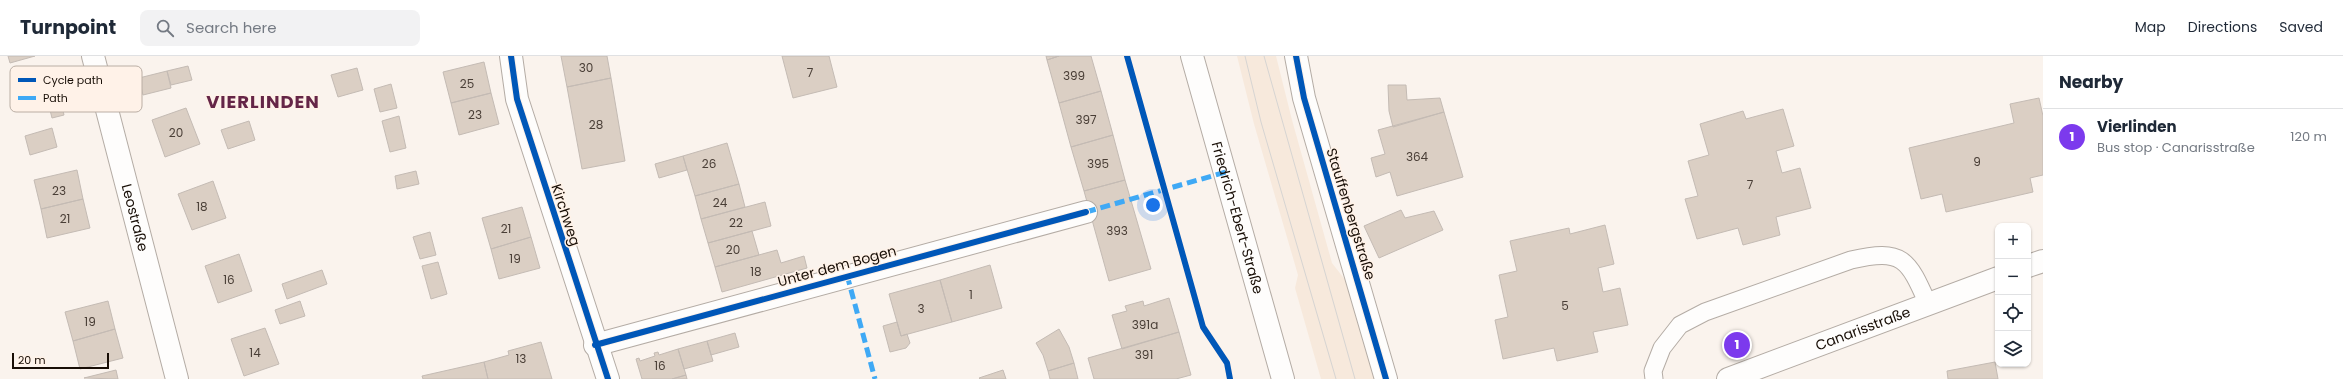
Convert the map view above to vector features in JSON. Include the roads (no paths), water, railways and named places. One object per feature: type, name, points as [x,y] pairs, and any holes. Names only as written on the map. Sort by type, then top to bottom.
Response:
[{"type":"street","name":"Leostraße","points":[[93,56],[96,66]]},
{"type":"street","name":"Kirchweg","points":[[511,56],[517,99],[595,345],[608,379]]},
{"type":"street","name":"Friedrich-Ebert-Straße","points":[[1192,56],[1282,379]]},
{"type":"street","name":"Stauffenbergstraße","points":[[1296,56],[1304,98],[1386,379]]},
{"type":"street","name":"Leostraße","points":[[108,112],[177,379]]},
{"type":"street","name":"Unter dem Bogen","points":[[595,345],[1086,212]]},
{"type":"street","points":[[2031,265],[2043,261]]},
{"type":"street","name":"Canarisstraße","points":[[1728,379],[1995,279]]},
{"type":"lane","points":[[1654,379],[1653,371],[1662,348],[1680,325],[1705,312],[1850,260],[1869,256],[1887,256],[1904,262],[1914,271],[1928,304]]},
{"type":"tram line","points":[[1245,56],[1261,122],[1336,379]]},
{"type":"tram line","points":[[1264,56],[1355,379]]},
{"type":"place","name":"Vierlinden","points":[[1737,345]]},
{"type":"district","name":"VIERLINDEN","points":[[263,101]]}]
